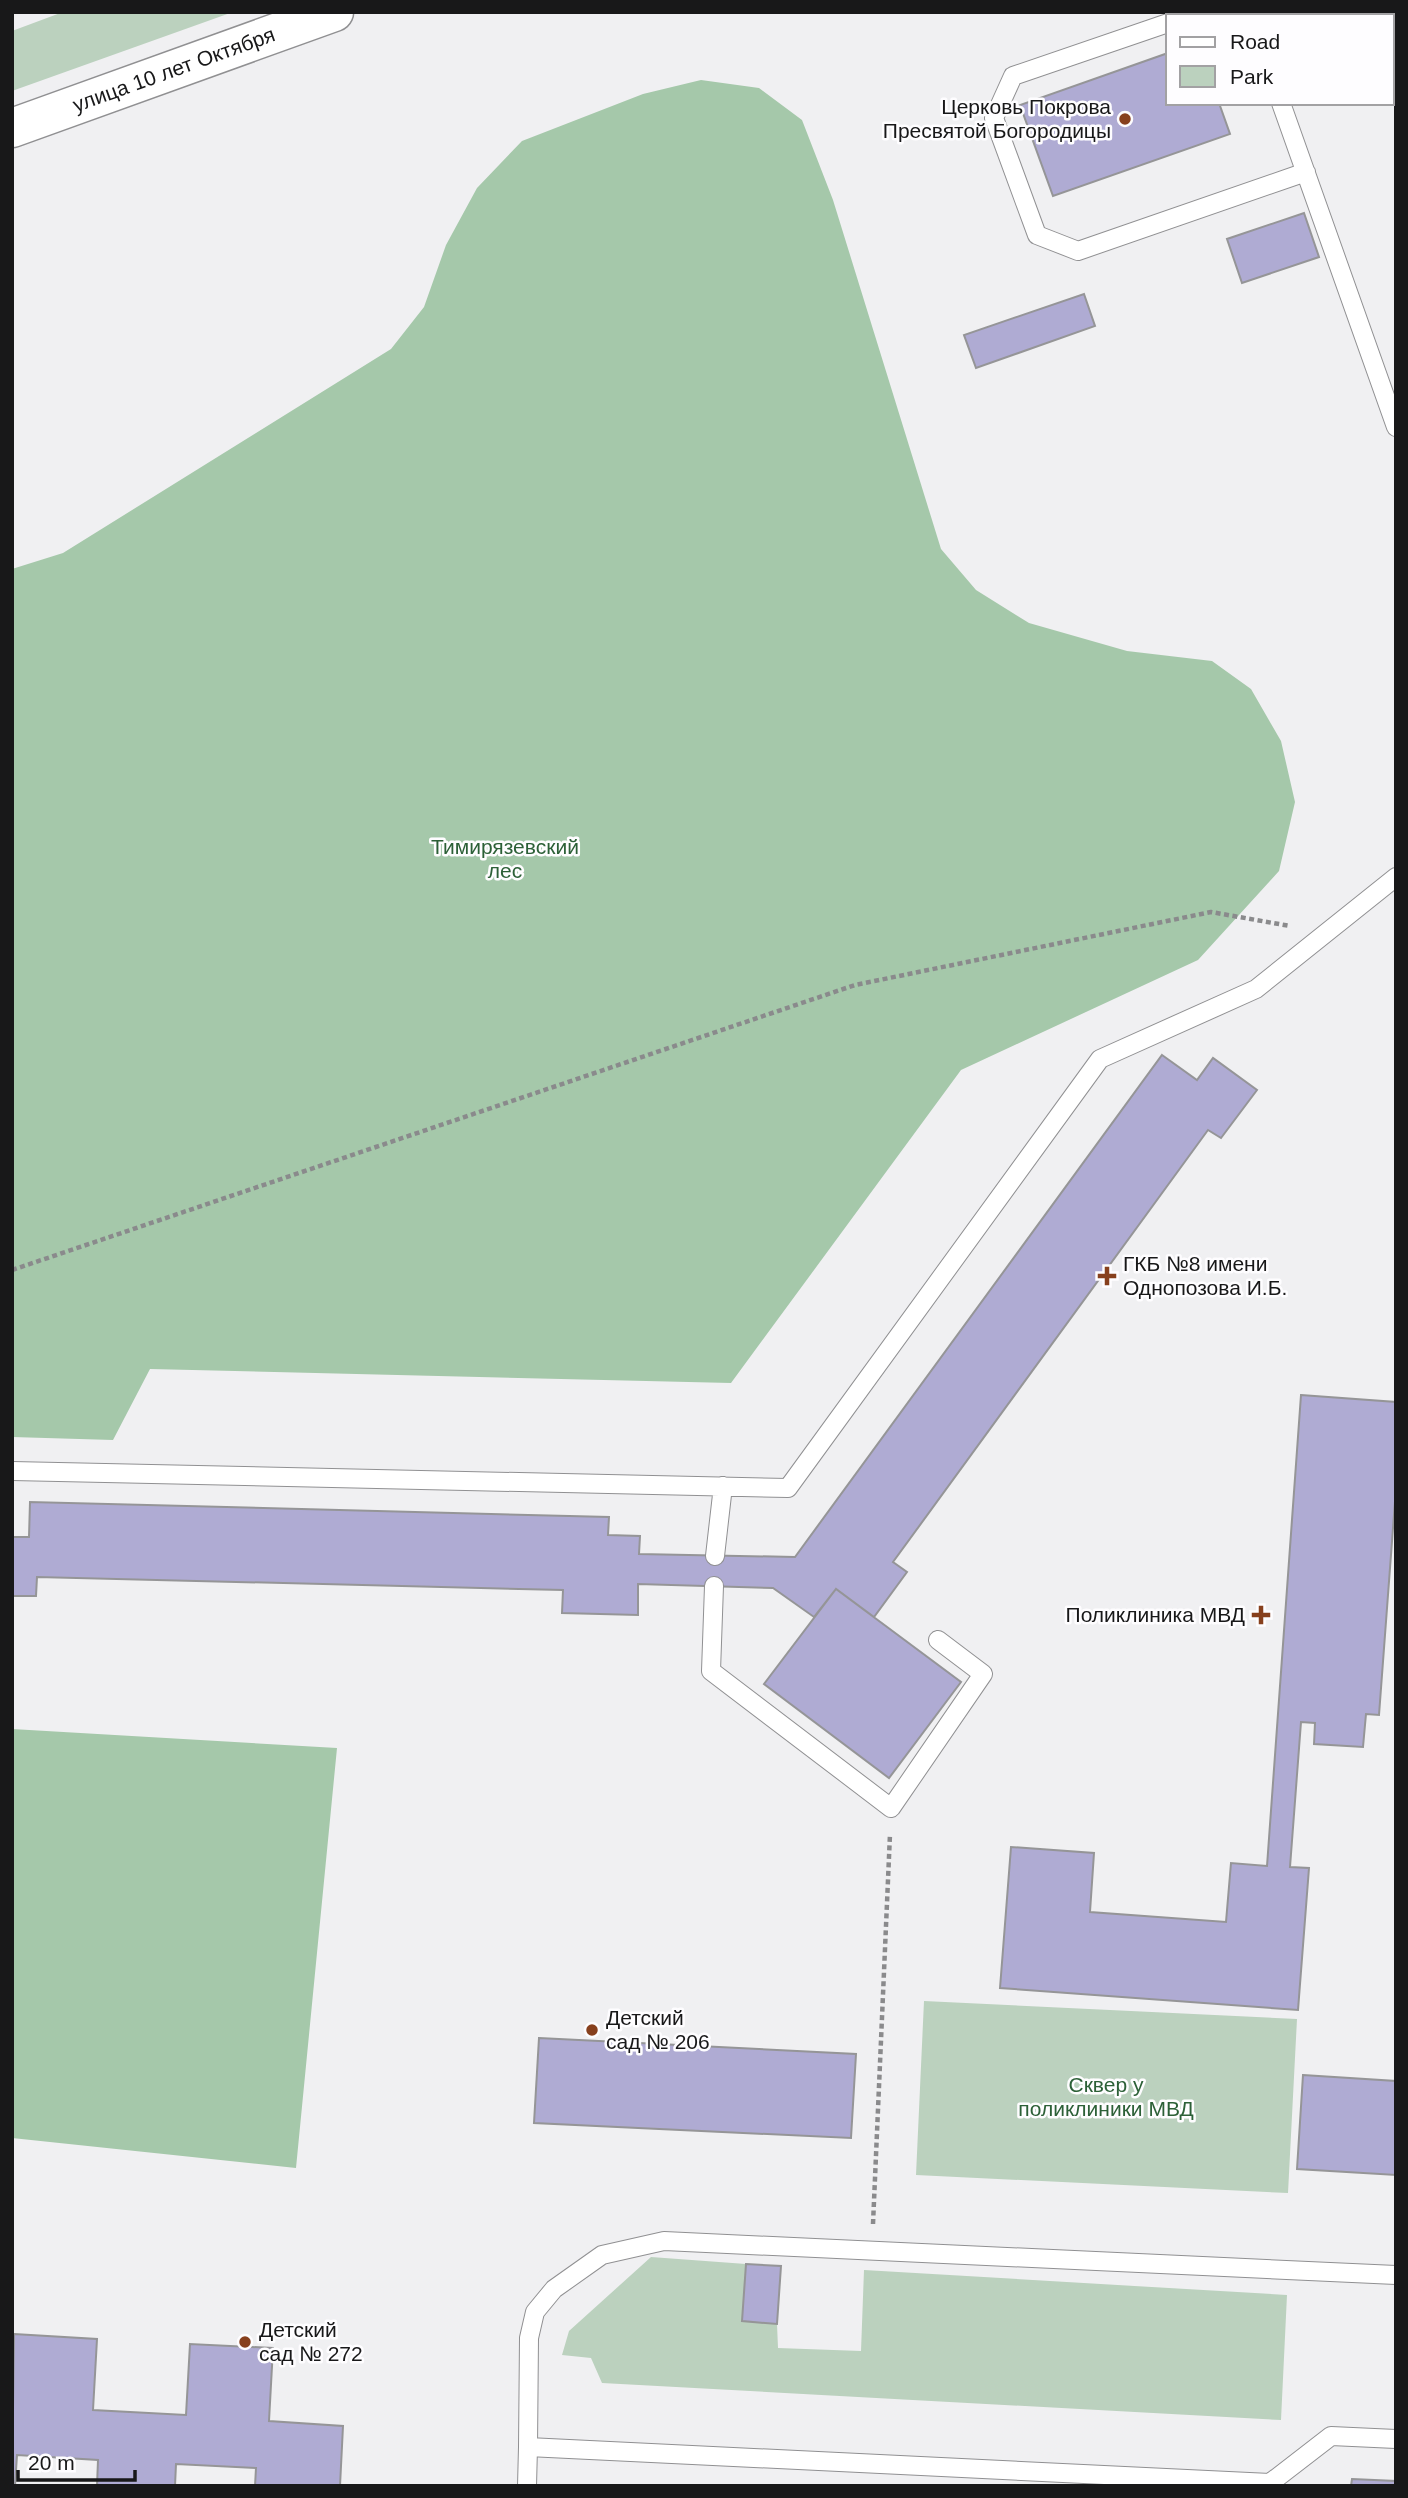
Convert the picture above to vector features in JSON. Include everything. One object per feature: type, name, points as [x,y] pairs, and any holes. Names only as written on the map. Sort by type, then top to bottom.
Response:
[{"type":"main road","name":"улица 10 лет Октября","points":[[12,128],[334,12]]},
{"type":"lane","points":[[1166,24],[1013,76],[994,118],[1037,235],[1078,251],[1307,172]]},
{"type":"lane","points":[[1282,105],[1396,427]]},
{"type":"lane","points":[[12,1471],[788,1488],[1100,1059],[1256,989],[1330,933],[1396,877]]},
{"type":"lane","points":[[715,1556],[723,1486]]},
{"type":"lane","points":[[714,1586],[711,1671],[891,1808],[984,1674],[938,1640]]},
{"type":"lane","points":[[527,2486],[529,2338],[536,2312],[554,2290],[603,2255],[664,2241],[1396,2275]]},
{"type":"lane","points":[[528,2447],[1270,2483],[1331,2436],[1396,2439]]},
{"type":"path","points":[[12,1269],[855,985],[1211,912],[1330,933]]},
{"type":"path","points":[[872,2251],[891,1808]]},
{"type":"green space","points":[[63,12],[233,12],[12,91],[12,31]]},
{"type":"green space","name":"Тимирязевский лес","points":[[701,80],[759,88],[802,120],[833,200],[941,549],[976,590],[1029,623],[1127,651],[1212,661],[1251,689],[1281,741],[1295,802],[1279,871],[1198,960],[961,1070],[731,1383],[150,1369],[113,1440],[12,1437],[12,569],[63,553],[391,349],[424,307],[446,245],[477,188],[522,141],[643,94]]},
{"type":"green space","points":[[12,1729],[337,1748],[296,2168],[12,2138]]},
{"type":"green space","name":"Сквер у поликлиники МВД","points":[[924,2001],[1297,2019],[1288,2193],[916,2175]]},
{"type":"green space","points":[[651,2257],[746,2264],[742,2321],[777,2324],[778,2348],[861,2351],[864,2270],[1287,2295],[1281,2420],[602,2383],[591,2358],[562,2355],[569,2331]]},
{"type":"building","name":"Церковь Покрова Пресвятой Богородицы","points":[[1166,54],[1166,105],[1220,105],[1230,134],[1053,196],[1020,105]]},
{"type":"building","points":[[1304,213],[1319,257],[1242,283],[1227,239]]},
{"type":"building","points":[[1084,294],[1095,326],[976,368],[964,335]]},
{"type":"building","points":[[1162,1055],[1197,1080],[1213,1058],[1257,1090],[1221,1138],[1208,1130],[893,1562],[907,1572],[874,1617],[836,1589],[814,1617],[773,1588],[638,1584],[638,1615],[562,1613],[563,1590],[37,1577],[36,1596],[12,1596],[12,1537],[29,1537],[30,1502],[609,1517],[608,1535],[640,1536],[639,1554],[795,1557]]},
{"type":"building","points":[[1301,1395],[1396,1402],[1396,1488],[1379,1715],[1366,1714],[1363,1747],[1314,1744],[1315,1723],[1301,1722],[1290,1867],[1309,1868],[1298,2010],[1000,1988],[1011,1847],[1094,1853],[1090,1912],[1226,1922],[1231,1863],[1267,1866]]},
{"type":"building","points":[[836,1589],[961,1682],[889,1778],[764,1684]]},
{"type":"building","points":[[539,2038],[856,2054],[851,2138],[534,2123]]},
{"type":"building","points":[[1303,2075],[1396,2081],[1396,2175],[1297,2169]]},
{"type":"building","points":[[746,2264],[781,2266],[777,2324],[742,2321]]},
{"type":"building","points":[[14,2334],[97,2339],[93,2410],[186,2415],[190,2344],[273,2348],[269,2421],[343,2426],[340,2486],[255,2486],[256,2468],[176,2464],[175,2486],[97,2486],[98,2460],[17,2455],[15,2486],[12,2486]]},
{"type":"building","points":[[1352,2479],[1396,2481],[1396,2486],[1351,2486]]},
{"type":"place","name":"Церковь Покрова Пресвятой Богородицы","points":[[1125,119]]},
{"type":"place","name":"ГКБ №8 имени Однопозова И.Б.","points":[[1107,1276]]},
{"type":"place","name":"Поликлиника МВД","points":[[1261,1615]]},
{"type":"place","name":"Детский сад № 206","points":[[592,2030]]},
{"type":"place","name":"Детский сад № 272","points":[[245,2342]]}]
